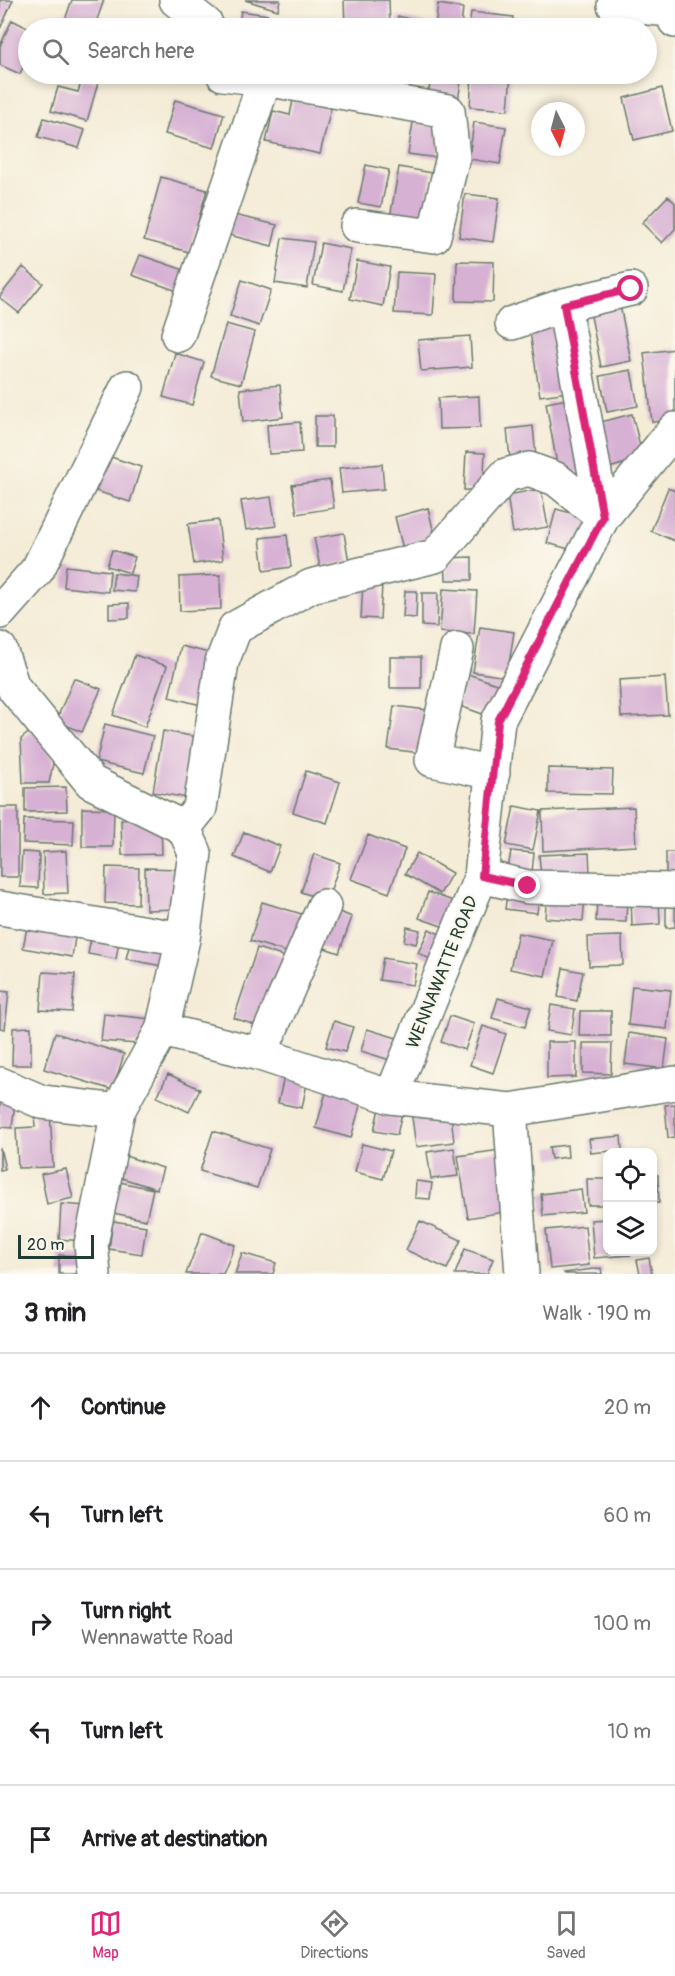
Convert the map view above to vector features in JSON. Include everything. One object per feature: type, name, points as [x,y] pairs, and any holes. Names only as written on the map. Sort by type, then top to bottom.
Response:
[{"type":"street","points":[[176,0],[208,18]]},
{"type":"street","points":[[614,5],[672,10],[675,21]]},
{"type":"street","points":[[178,335],[263,84]]},
{"type":"street","points":[[294,84],[448,111],[453,158],[434,236],[357,226]]},
{"type":"street","points":[[512,323],[564,305],[631,289]]},
{"type":"street","points":[[564,305],[603,517]]},
{"type":"street","points":[[0,612],[38,570],[127,387]]},
{"type":"street","name":"WENNAWATTE ROAD","points":[[391,1097],[482,876],[498,721],[603,517],[675,429]]},
{"type":"street","points":[[184,828],[200,808],[222,662],[235,628],[310,586],[435,556],[506,474],[529,470],[556,479],[603,517]]},
{"type":"street","points":[[0,649],[13,687],[91,783],[184,828],[195,853],[183,939],[162,1030],[118,1111],[91,1244],[94,1274]]},
{"type":"street","points":[[457,649],[432,760],[493,773]]},
{"type":"street","points":[[482,876],[528,886],[675,890]]},
{"type":"street","points":[[260,1054],[324,906]]},
{"type":"street","points":[[0,908],[183,939]]},
{"type":"street","points":[[162,1030],[260,1054],[391,1097],[510,1110],[675,1083]]},
{"type":"street","points":[[0,1084],[42,1102],[118,1111]]},
{"type":"street","points":[[510,1110],[522,1274]]},
{"type":"building","points":[[0,0],[13,0],[0,29]]},
{"type":"building","points":[[72,0],[104,0],[98,18],[66,18]]},
{"type":"building","points":[[245,0],[280,0],[278,10]]},
{"type":"building","points":[[344,0],[389,0],[390,18],[345,18]]},
{"type":"building","points":[[438,4],[463,8],[462,18],[436,18]]},
{"type":"building","points":[[241,11],[268,15],[268,18],[240,18]]},
{"type":"building","points":[[471,12],[513,17],[513,18],[470,18]]},
{"type":"building","points":[[12,20],[18,23],[18,73],[0,65],[0,46]]},
{"type":"building","points":[[80,84],[98,84],[87,121],[51,111],[58,87],[78,92]]},
{"type":"building","points":[[430,84],[461,84],[458,102],[428,98]]},
{"type":"building","points":[[471,84],[510,84],[508,110],[470,107]]},
{"type":"building","points":[[662,88],[672,131],[634,140],[624,98]]},
{"type":"building","points":[[175,100],[224,114],[214,148],[165,134]]},
{"type":"building","points":[[293,100],[331,108],[320,154],[266,142],[273,111],[290,115]]},
{"type":"building","points":[[44,118],[85,130],[79,148],[38,137]]},
{"type":"building","points":[[413,122],[442,126],[438,158],[408,154]]},
{"type":"building","points":[[474,122],[506,127],[500,164],[469,159]]},
{"type":"building","points":[[366,165],[389,170],[381,207],[358,203]]},
{"type":"building","points":[[399,167],[432,173],[422,224],[390,218]]},
{"type":"building","points":[[161,177],[207,190],[189,252],[144,240]]},
{"type":"building","points":[[465,194],[499,198],[493,242],[459,237]]},
{"type":"building","points":[[668,196],[675,203],[675,229],[662,243],[642,223]]},
{"type":"building","points":[[234,215],[277,225],[272,246],[229,235]]},
{"type":"building","points":[[282,238],[314,242],[307,288],[275,283]]},
{"type":"building","points":[[321,243],[351,249],[343,291],[313,285]]},
{"type":"building","points":[[140,255],[190,272],[183,293],[132,275]]},
{"type":"building","points":[[357,261],[390,267],[383,306],[350,299]]},
{"type":"building","points":[[457,261],[494,262],[493,302],[456,301]]},
{"type":"building","points":[[23,267],[43,283],[19,313],[0,296]]},
{"type":"building","points":[[397,272],[436,274],[433,315],[394,313]]},
{"type":"building","points":[[242,280],[271,290],[259,326],[230,316]]},
{"type":"building","points":[[620,305],[631,361],[601,367],[590,311]]},
{"type":"building","points":[[565,320],[576,391],[540,396],[529,325]]},
{"type":"building","points":[[226,324],[255,332],[241,384],[211,376]]},
{"type":"building","points":[[470,336],[472,367],[421,371],[418,340]]},
{"type":"building","points":[[675,349],[675,420],[652,422],[644,353]]},
{"type":"building","points":[[175,353],[204,362],[192,405],[163,397]]},
{"type":"building","points":[[631,370],[638,406],[607,412],[600,376]]},
{"type":"building","points":[[280,385],[283,417],[243,422],[240,389]]},
{"type":"building","points":[[479,396],[480,428],[439,429],[438,398]]},
{"type":"building","points":[[578,397],[591,470],[559,476],[546,403]]},
{"type":"building","points":[[632,414],[643,458],[609,468],[597,423]]},
{"type":"building","points":[[315,416],[333,416],[333,447],[315,447]]},
{"type":"building","points":[[300,422],[302,452],[269,454],[267,425]]},
{"type":"building","points":[[533,426],[536,457],[510,459],[507,429]]},
{"type":"building","points":[[466,452],[485,453],[483,490],[464,490]]},
{"type":"building","points":[[108,456],[141,467],[130,502],[96,491]]},
{"type":"building","points":[[382,464],[384,489],[342,493],[339,468]]},
{"type":"building","points":[[330,480],[334,508],[297,514],[292,485]]},
{"type":"building","points":[[668,488],[675,491],[675,541],[651,531]]},
{"type":"building","points":[[541,489],[548,527],[513,533],[507,495]]},
{"type":"building","points":[[271,497],[276,526],[246,530],[241,501]]},
{"type":"building","points":[[428,508],[436,541],[403,549],[395,517]]},
{"type":"building","points":[[556,509],[589,518],[580,552],[547,543]]},
{"type":"building","points":[[218,520],[223,560],[194,564],[188,524]]},
{"type":"building","points":[[344,533],[349,562],[320,567],[314,538]]},
{"type":"building","points":[[287,535],[291,567],[264,571],[260,538]]},
{"type":"building","points":[[112,550],[135,557],[130,573],[107,566]]},
{"type":"building","points":[[472,557],[472,580],[446,580],[445,558]]},
{"type":"building","points":[[66,566],[110,571],[108,592],[64,587]]},
{"type":"building","points":[[114,573],[137,576],[135,592],[112,590]]},
{"type":"building","points":[[220,575],[221,609],[180,611],[179,577]]},
{"type":"building","points":[[363,584],[382,585],[380,619],[361,618]]},
{"type":"building","points":[[443,589],[477,591],[474,634],[440,632]]},
{"type":"building","points":[[405,591],[417,591],[416,618],[403,617]]},
{"type":"building","points":[[422,593],[438,593],[437,627],[422,626]]},
{"type":"building","points":[[129,603],[129,618],[109,619],[109,604]]},
{"type":"building","points":[[480,627],[514,632],[507,677],[473,672]]},
{"type":"building","points":[[181,646],[213,654],[201,705],[169,697]]},
{"type":"building","points":[[135,655],[167,666],[145,727],[113,715]]},
{"type":"building","points":[[390,657],[421,657],[421,688],[390,688]]},
{"type":"building","points":[[468,674],[505,687],[494,718],[457,705]]},
{"type":"building","points":[[665,677],[668,715],[621,717],[619,680]]},
{"type":"building","points":[[74,678],[101,689],[82,732],[56,721]]},
{"type":"building","points":[[394,706],[427,710],[421,753],[388,749]]},
{"type":"building","points":[[105,724],[153,736],[144,773],[96,762]]},
{"type":"building","points":[[32,730],[54,759],[49,783],[23,783],[21,739]]},
{"type":"building","points":[[163,731],[203,738],[193,799],[153,792]]},
{"type":"building","points":[[548,768],[613,770],[612,794],[548,793]]},
{"type":"building","points":[[306,771],[340,782],[327,823],[293,812]]},
{"type":"building","points":[[66,787],[67,811],[25,812],[25,788]]},
{"type":"building","points":[[514,806],[541,811],[533,850],[506,845]]},
{"type":"building","points":[[0,807],[18,807],[18,877],[0,877]]},
{"type":"building","points":[[634,807],[636,846],[543,851],[542,811]]},
{"type":"building","points":[[82,808],[114,809],[113,847],[82,847]]},
{"type":"building","points":[[24,819],[74,820],[73,845],[23,843]]},
{"type":"building","points":[[161,819],[162,854],[122,855],[121,820]]},
{"type":"building","points":[[244,832],[280,846],[270,872],[234,857]]},
{"type":"building","points":[[368,835],[405,849],[389,893],[351,879]]},
{"type":"building","points":[[66,851],[68,893],[44,894],[43,852]]},
{"type":"building","points":[[511,851],[534,853],[532,872],[508,870]]},
{"type":"building","points":[[22,852],[39,853],[38,888],[20,887]]},
{"type":"building","points":[[666,852],[675,852],[675,882],[666,882]]},
{"type":"building","points":[[417,853],[452,873],[440,894],[405,874]]},
{"type":"building","points":[[589,853],[590,873],[541,876],[539,855]]},
{"type":"building","points":[[314,854],[340,863],[327,901],[301,892]]},
{"type":"building","points":[[106,867],[139,868],[138,904],[105,903]]},
{"type":"building","points":[[145,868],[180,869],[180,909],[146,910]]},
{"type":"building","points":[[508,886],[540,890],[537,913],[505,909]]},
{"type":"building","points":[[428,892],[456,902],[447,928],[419,918]]},
{"type":"building","points":[[547,893],[585,896],[583,921],[545,918]]},
{"type":"building","points":[[597,898],[627,900],[626,922],[596,921]]},
{"type":"building","points":[[659,898],[660,924],[632,926],[631,900]]},
{"type":"building","points":[[666,901],[675,901],[675,927],[666,928]]},
{"type":"building","points":[[262,902],[305,915],[293,954],[250,941]]},
{"type":"building","points":[[332,909],[352,917],[339,953],[319,946]]},
{"type":"building","points":[[28,922],[76,931],[72,957],[23,948]]},
{"type":"building","points":[[407,927],[420,930],[416,944],[404,941]]},
{"type":"building","points":[[429,929],[446,937],[434,961],[418,953]]},
{"type":"building","points":[[92,932],[120,936],[116,959],[88,954]]},
{"type":"building","points":[[518,933],[553,940],[545,976],[510,969]]},
{"type":"building","points":[[132,935],[172,944],[167,967],[126,959]]},
{"type":"building","points":[[622,936],[623,965],[589,966],[588,937]]},
{"type":"building","points":[[257,948],[288,958],[264,1028],[234,1018]]},
{"type":"building","points":[[383,958],[417,964],[413,985],[379,980]]},
{"type":"building","points":[[563,968],[583,972],[577,1001],[558,997]]},
{"type":"building","points":[[43,972],[75,974],[72,1012],[40,1010]]},
{"type":"building","points":[[632,986],[671,990],[667,1029],[628,1025]]},
{"type":"building","points":[[0,991],[9,992],[5,1029],[0,1028]]},
{"type":"building","points":[[498,998],[531,1007],[525,1027],[492,1018]]},
{"type":"building","points":[[551,1005],[575,1009],[571,1035],[547,1031]]},
{"type":"building","points":[[580,1011],[611,1011],[611,1036],[579,1036]]},
{"type":"building","points":[[104,1014],[151,1019],[149,1045],[101,1041]]},
{"type":"building","points":[[450,1016],[474,1024],[465,1050],[441,1042]]},
{"type":"building","points":[[334,1021],[353,1027],[345,1052],[326,1047]]},
{"type":"building","points":[[483,1026],[506,1034],[493,1073],[470,1065]]},
{"type":"building","points":[[31,1027],[31,1065],[12,1065],[13,1028]]},
{"type":"building","points":[[367,1029],[397,1038],[390,1060],[361,1051]]},
{"type":"building","points":[[55,1033],[124,1054],[113,1090],[44,1069]]},
{"type":"building","points":[[629,1033],[668,1039],[664,1069],[625,1064]]},
{"type":"building","points":[[547,1042],[576,1042],[576,1077],[547,1078]]},
{"type":"building","points":[[583,1043],[612,1043],[611,1074],[583,1073]]},
{"type":"building","points":[[286,1068],[309,1073],[302,1108],[278,1103]]},
{"type":"building","points":[[168,1074],[200,1089],[189,1112],[157,1097]]},
{"type":"building","points":[[328,1085],[363,1095],[351,1138],[316,1128]]},
{"type":"building","points":[[381,1099],[404,1104],[397,1135],[374,1131]]},
{"type":"building","points":[[0,1101],[15,1102],[12,1128],[0,1127]]},
{"type":"building","points":[[675,1104],[675,1137],[668,1138],[665,1105]]},
{"type":"building","points":[[450,1105],[454,1142],[416,1147],[411,1110]]},
{"type":"building","points":[[50,1110],[53,1167],[18,1168],[16,1128],[35,1127],[34,1111]]},
{"type":"building","points":[[213,1131],[270,1149],[257,1188],[200,1171]]},
{"type":"building","points":[[621,1136],[622,1148],[603,1148],[603,1152],[591,1153],[589,1139]]},
{"type":"building","points":[[362,1144],[391,1151],[383,1179],[355,1172]]},
{"type":"building","points":[[567,1145],[568,1157],[551,1159],[549,1147]]},
{"type":"building","points":[[0,1148],[5,1169],[0,1170]]},
{"type":"building","points":[[454,1148],[458,1176],[431,1179],[427,1152]]},
{"type":"building","points":[[500,1150],[510,1211],[468,1218],[458,1156]]},
{"type":"building","points":[[119,1154],[163,1168],[157,1189],[112,1175]]},
{"type":"building","points":[[66,1169],[73,1198],[47,1204],[41,1174]]},
{"type":"building","points":[[657,1175],[658,1175],[659,1203],[657,1203]]},
{"type":"building","points":[[587,1179],[603,1179],[603,1205],[588,1205]]},
{"type":"building","points":[[110,1180],[153,1189],[146,1220],[104,1211]]},
{"type":"building","points":[[416,1181],[432,1183],[430,1199],[415,1198]]},
{"type":"building","points":[[581,1189],[584,1212],[543,1216],[541,1194]]},
{"type":"building","points":[[61,1204],[87,1206],[84,1241],[59,1239]]},
{"type":"building","points":[[603,1219],[603,1256],[618,1256],[594,1258],[591,1220]]},
{"type":"building","points":[[113,1221],[146,1226],[142,1254],[109,1249]]},
{"type":"building","points":[[420,1221],[461,1240],[447,1269],[406,1250]]},
{"type":"building","points":[[585,1226],[589,1265],[550,1269],[546,1230]]},
{"type":"building","points":[[202,1232],[235,1245],[223,1274],[186,1274]]},
{"type":"building","points":[[465,1249],[493,1259],[487,1274],[455,1274]]},
{"type":"building","points":[[242,1253],[276,1263],[273,1274],[235,1274]]},
{"type":"building","points":[[59,1255],[86,1256],[86,1274],[59,1274]]},
{"type":"building","points":[[649,1258],[652,1274],[640,1274],[637,1260]]},
{"type":"building","points":[[601,1268],[602,1274],[564,1273]]},
{"type":"route","points":[[528,886],[482,876],[498,721],[603,517],[564,305],[631,289]]}]
